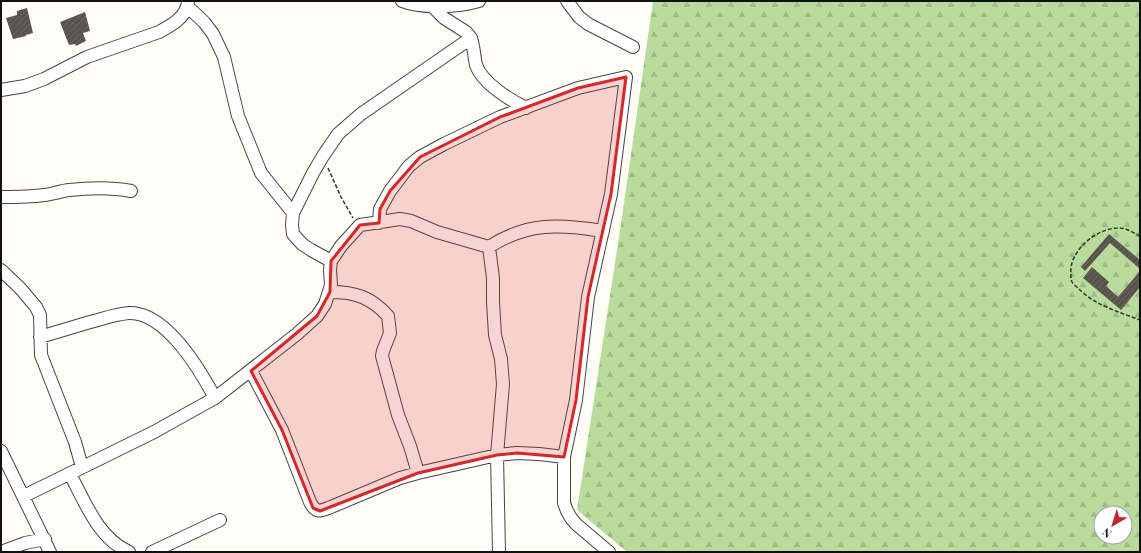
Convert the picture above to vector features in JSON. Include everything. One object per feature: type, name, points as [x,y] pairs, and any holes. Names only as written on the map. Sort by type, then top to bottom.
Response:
[{"type":"street","points":[[402,1],[418,5],[453,6],[479,1]]},
{"type":"street","points":[[567,1],[579,17],[588,24],[633,47]]},
{"type":"street","points":[[1,90],[25,86],[44,79],[86,57],[159,32],[180,18],[188,4],[213,34],[224,57],[238,116],[261,173],[293,213]]},
{"type":"street","points":[[431,5],[444,18],[466,32],[471,38],[477,67],[483,78],[512,101],[526,108]]},
{"type":"street","points":[[331,261],[302,244],[293,234],[293,213],[323,156],[338,134],[361,114],[471,38]]},
{"type":"street","points":[[379,223],[380,209],[390,191],[409,166],[420,157],[500,117],[578,88],[626,77],[611,194],[588,297],[576,400],[572,426],[564,458],[564,503],[567,511],[576,524],[609,552]]},
{"type":"street","points":[[1,197],[28,197],[68,190],[86,189],[115,188],[130,191]]},
{"type":"street","points":[[24,496],[154,432],[215,398],[297,334],[317,316],[325,304],[330,292],[331,261],[341,246],[360,225],[400,219],[411,221],[437,232],[489,247],[512,234],[528,228],[554,226],[579,227],[603,231]]},
{"type":"street","points":[[489,247],[494,278],[493,302],[495,335],[501,359],[503,384],[497,455],[499,552]]},
{"type":"street","points":[[1,270],[14,281],[36,307],[40,315],[40,355],[44,368],[73,436],[82,467]]},
{"type":"street","points":[[330,292],[359,295],[371,301],[388,316],[390,333],[382,356],[398,415],[410,446],[418,473]]},
{"type":"street","points":[[40,337],[104,318],[130,313],[144,316],[173,335],[200,371],[215,398]]},
{"type":"street","points":[[251,371],[282,430],[301,480],[313,508],[316,510],[320,511],[331,507],[400,478],[497,455],[517,453],[539,454],[564,458]]},
{"type":"street","points":[[2,454],[24,496],[50,552]]},
{"type":"street","points":[[70,474],[103,532],[114,543],[129,552]]},
{"type":"street","points":[[152,552],[220,520]]},
{"type":"street","points":[[1,552],[25,543],[44,540]]},
{"type":"path","points":[[323,156],[350,214],[360,225]]},
{"type":"path","points":[[1140,236],[1128,230],[1117,228],[1095,235],[1081,247],[1074,257],[1070,269],[1072,282],[1083,294],[1100,304],[1140,320]]},
{"type":"highlighted area","points":[[626,77],[611,194],[588,297],[576,400],[564,457],[517,453],[497,455],[418,473],[320,511],[313,508],[282,430],[251,371],[317,316],[330,292],[331,261],[360,225],[379,223],[380,209],[390,191],[420,157],[500,117],[578,88]]},
{"type":"green space","points":[[653,1],[1140,1],[1140,552],[627,552],[577,510],[621,224]]},
{"type":"building","points":[[27,8],[33,33],[13,39],[6,18],[17,15],[17,11]]},
{"type":"building","points":[[85,12],[90,31],[83,33],[86,41],[76,46],[75,44],[69,45],[60,22]]},
{"type":"building","points":[[1109,234],[1140,260],[1140,269],[1110,243],[1085,271],[1081,267]]},
{"type":"building","points":[[1092,267],[1109,282],[1106,286],[1118,297],[1140,271],[1140,287],[1121,310],[1083,278]]}]
